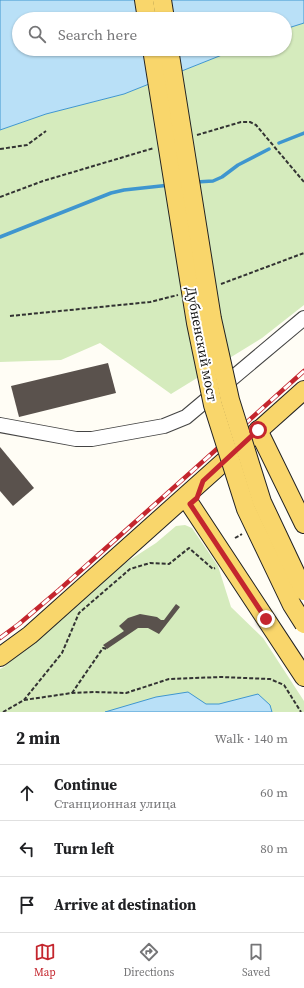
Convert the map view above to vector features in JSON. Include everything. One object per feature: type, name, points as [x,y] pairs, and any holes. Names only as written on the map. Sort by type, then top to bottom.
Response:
[{"type":"main road","points":[[144,0],[146,12]]},
{"type":"main road","points":[[162,0],[164,12]]},
{"type":"main road","name":"Дубненский мост","points":[[153,56],[196,322],[213,405],[246,509],[292,604],[304,624]]},
{"type":"main road","name":"Дубненский мост","points":[[170,56],[212,319],[230,400],[262,502],[304,590]]},
{"type":"main road","points":[[0,657],[30,635],[304,390]]},
{"type":"main road","points":[[258,430],[304,524]]},
{"type":"main road","points":[[89,581],[139,548],[197,498],[203,481]]},
{"type":"main road","points":[[190,504],[304,677]]},
{"type":"lane","points":[[0,425],[76,439],[92,439],[164,426],[176,422],[186,417],[304,318]]},
{"type":"path","points":[[0,149],[27,145],[46,131]]},
{"type":"path","points":[[215,285],[230,281],[304,253]]},
{"type":"path","points":[[10,316],[150,302],[179,294]]},
{"type":"path","points":[[3,712],[24,700],[62,653],[78,614],[130,569],[150,563],[169,564],[189,548],[213,569],[218,566]]},
{"type":"path","points":[[72,693],[103,648],[106,649]]},
{"type":"path","points":[[24,700],[72,693],[126,693],[170,679],[221,677],[270,679],[284,685],[301,712]]},
{"type":"green space","points":[[304,23],[304,305],[262,338],[171,394],[100,343],[61,360],[0,362],[0,130],[46,114],[124,94],[219,56],[292,56],[292,27]]},
{"type":"green space","points":[[185,525],[192,528],[218,566],[231,607],[263,638],[304,701],[304,712],[0,712],[0,669],[108,574],[156,543],[176,526]]},
{"type":"water","points":[[0,0],[304,0],[304,23],[292,27],[292,12],[12,12],[12,56],[219,56],[124,94],[46,114],[0,130]]},
{"type":"water","points":[[188,692],[206,704],[219,704],[258,694],[270,705],[272,712],[105,712],[156,697]]},
{"type":"building","points":[[108,363],[116,393],[19,417],[11,386]]},
{"type":"building","points":[[0,447],[34,488],[13,506],[0,491]]},
{"type":"building","points":[[176,604],[180,607],[159,634],[148,628],[138,628],[107,649],[103,645],[124,631],[119,626],[128,618],[140,614],[157,617],[164,620]]},
{"type":"waterway","points":[[279,143],[304,133]]},
{"type":"waterway","points":[[196,182],[213,181],[222,177],[238,165],[269,149]]},
{"type":"waterway","points":[[0,237],[111,193],[124,190],[170,185]]},
{"type":"railway","points":[[0,638],[59,590],[304,371]]},
{"type":"route","points":[[258,430],[203,481],[197,498],[190,504],[266,619]]}]
